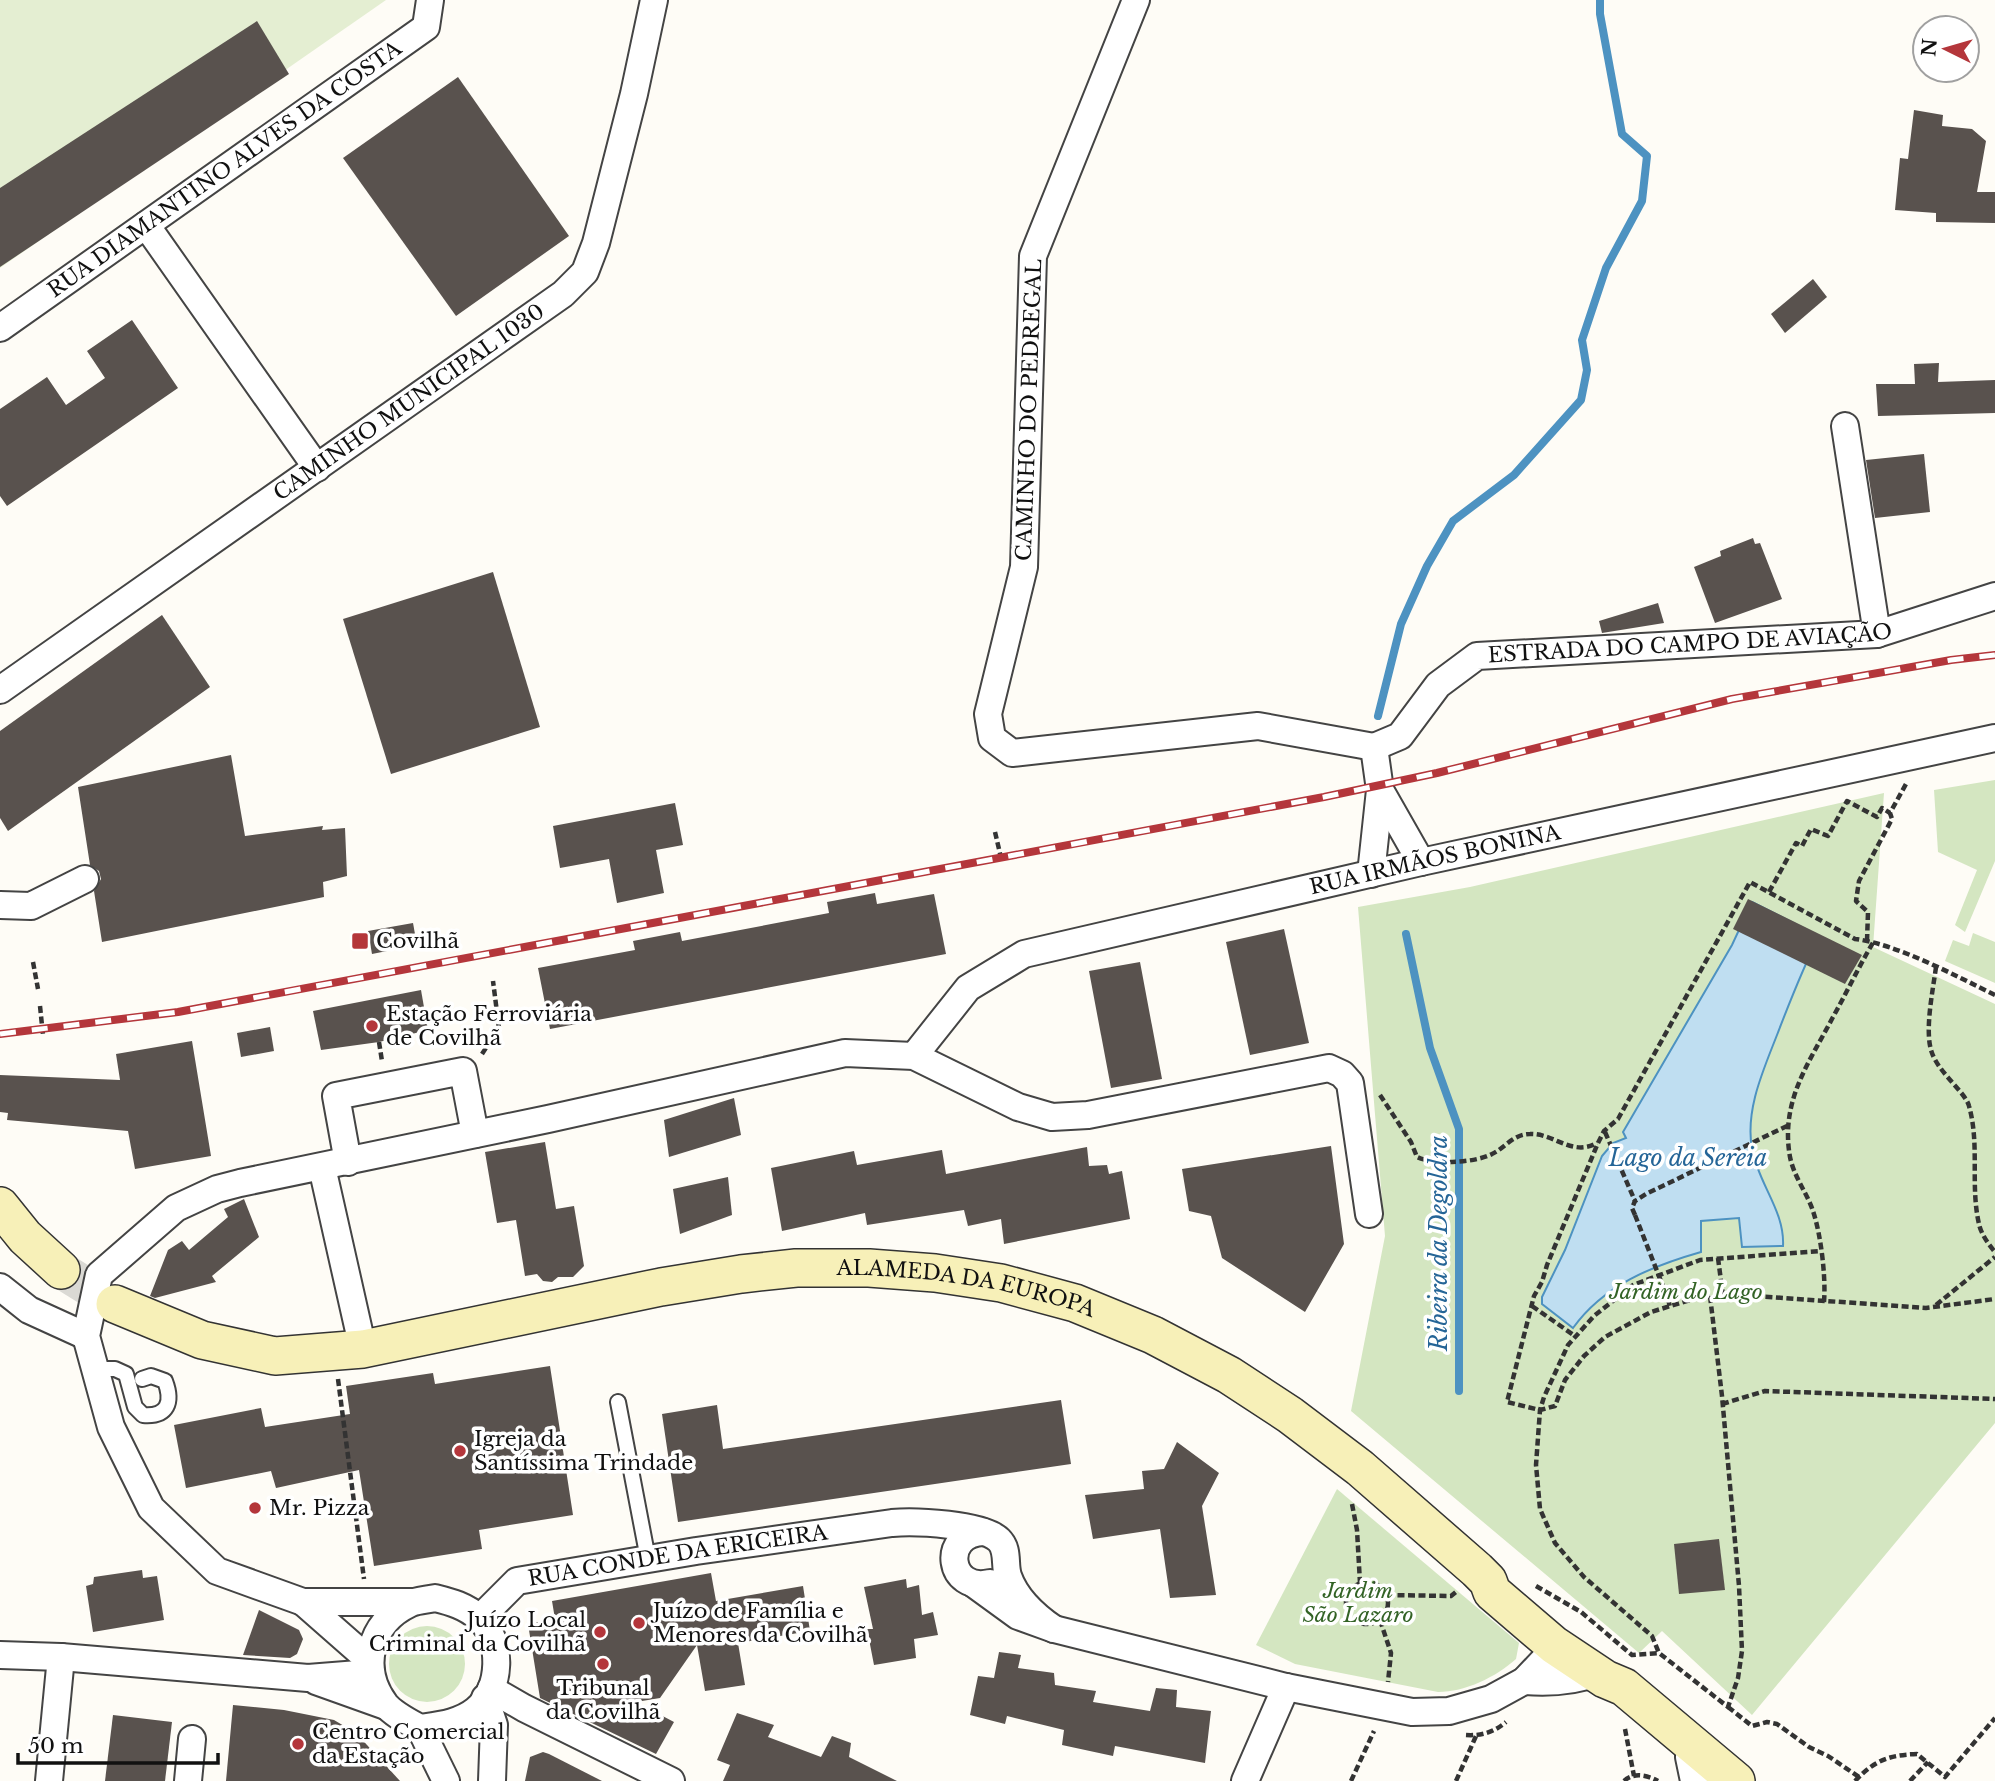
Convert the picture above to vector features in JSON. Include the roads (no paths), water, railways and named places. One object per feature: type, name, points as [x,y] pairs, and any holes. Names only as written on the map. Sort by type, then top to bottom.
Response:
[{"type":"main road","points":[[0,1206],[25,1237],[61,1270]]},
{"type":"main road","name":"ALAMEDA DA EUROPA","points":[[115,1304],[202,1340],[275,1356],[363,1349],[661,1287],[796,1268],[935,1272],[1001,1283],[1075,1303],[1153,1335],[1228,1375],[1290,1415],[1360,1468],[1475,1584],[1492,1592],[1602,1684],[1691,1742],[1736,1781]]},
{"type":"main road","name":"ALAMEDA DA EUROPA","points":[[1475,1584],[1499,1582],[1595,1646],[1620,1667],[1602,1684]]},
{"type":"street","name":"RUA DIAMANTINO ALVES DA COSTA","points":[[0,328],[426,27],[430,0]]},
{"type":"street","name":"CAMINHO MUNICIPAL 1030","points":[[0,690],[563,294],[585,272],[596,243],[654,0]]},
{"type":"street","name":"CAMINHO DO PEDREGAL","points":[[1136,0],[1033,256],[1024,567],[988,714],[992,738],[1012,753],[1258,726],[1374,747]]},
{"type":"street","points":[[146,225],[317,468]]},
{"type":"street","points":[[1845,426],[1877,634]]},
{"type":"street","name":"ESTRADA DO CAMPO DE AVIAÇÃO","points":[[1374,747],[1400,736],[1438,685],[1477,656],[1877,634],[1995,596]]},
{"type":"street","name":"RUA IRMÃOS BONINA","points":[[914,1056],[968,988],[1024,954],[1421,862],[1995,738]]},
{"type":"street","points":[[1371,874],[1380,790],[1374,747]]},
{"type":"street","points":[[1380,790],[1421,862]]},
{"type":"street","points":[[0,905],[32,906],[85,879]]},
{"type":"street","points":[[421,1728],[456,1722],[477,1709],[488,1693],[497,1664],[493,1640],[480,1618],[459,1604],[435,1598],[367,1604],[303,1602],[217,1571],[150,1508],[111,1427],[86,1336],[99,1275],[176,1209],[217,1189],[240,1182],[348,1162],[845,1053],[914,1056],[1018,1107],[1052,1117],[1088,1115],[1329,1068],[1342,1074],[1350,1083],[1370,1214]]},
{"type":"street","points":[[348,1162],[336,1096],[463,1070],[475,1134]]},
{"type":"street","points":[[322,1167],[363,1349]]},
{"type":"street","points":[[0,1287],[29,1310],[86,1336]]},
{"type":"street","points":[[892,1522],[932,1539],[949,1553],[964,1580],[974,1584],[1018,1616],[1054,1629],[1286,1686],[1412,1712],[1449,1711],[1491,1699],[1524,1682],[1543,1661],[1602,1684]]},
{"type":"street","name":"RUA CONDE DA ERICEIRA","points":[[480,1618],[517,1581],[892,1522],[942,1523],[983,1532]]},
{"type":"street","points":[[954,1562],[957,1547],[967,1535],[983,1532],[999,1540],[1006,1555],[1008,1576],[1017,1593],[1036,1616],[1054,1629]]},
{"type":"street","points":[[974,1584],[990,1583],[998,1578],[1006,1563]]},
{"type":"street","points":[[303,1602],[370,1666]]},
{"type":"street","points":[[386,1706],[374,1685],[370,1666],[375,1636],[390,1616],[411,1602]]},
{"type":"street","points":[[1524,1682],[1539,1653],[1539,1633]]},
{"type":"street","points":[[0,1655],[61,1657],[308,1678],[386,1706],[421,1728],[446,1781]]},
{"type":"street","points":[[49,1781],[61,1657]]},
{"type":"street","points":[[308,1678],[370,1666]]},
{"type":"street","points":[[1245,1781],[1286,1686]]},
{"type":"street","points":[[488,1693],[494,1725],[492,1781]]},
{"type":"street","points":[[488,1693],[671,1781]]},
{"type":"street","points":[[188,1781],[192,1739]]},
{"type":"street","points":[[1691,1742],[1689,1757],[1694,1781]]},
{"type":"lane","points":[[95,1369],[115,1369],[126,1374],[135,1407],[143,1415],[162,1413],[168,1404],[169,1392],[165,1381],[151,1376],[142,1379]]},
{"type":"lane","points":[[618,1402],[648,1559]]},
{"type":"water","name":"Lago da Sereia","points":[[1752,902],[1819,936],[1766,1063],[1751,1120],[1750,1134],[1755,1161],[1780,1221],[1783,1246],[1742,1247],[1739,1218],[1701,1221],[1701,1252],[1630,1279],[1599,1300],[1573,1328],[1542,1304],[1542,1297],[1565,1250],[1602,1156],[1613,1143],[1626,1138],[1623,1132],[1732,945]]},
{"type":"waterway","name":"Ribeira da Degoldra","points":[[1378,716],[1401,624],[1427,566],[1453,521],[1514,475],[1581,400],[1587,370],[1582,340],[1606,268],[1642,201],[1647,156],[1622,134],[1600,14],[1600,0]]},
{"type":"waterway","name":"Ribeira da Degoldra","points":[[1406,934],[1430,1048],[1459,1129],[1459,1391]]},
{"type":"tunnel","points":[[61,1270],[115,1304]]},
{"type":"railway","points":[[0,1034],[178,1012],[1324,797],[1437,773],[1732,699],[1951,660],[1995,655]]},
{"type":"place","name":"Covilhã","points":[[360,941]]},
{"type":"place","name":"Estação Ferroviária de Covilhã","points":[[372,1026]]},
{"type":"place","name":"Igreja da Santíssima Trindade","points":[[460,1451]]},
{"type":"place","name":"Mr. Pizza","points":[[255,1508]]},
{"type":"place","name":"Juízo de Família e Menores da Covilhã","points":[[639,1623]]},
{"type":"place","name":"Juízo Local Criminal da Covilhã","points":[[600,1632]]},
{"type":"place","name":"Tribunal da Covilhã","points":[[603,1664]]},
{"type":"place","name":"Centro Comercial da Estação","points":[[298,1744]]},
{"type":"park label","name":"Jardim do Lago","points":[[1686,1292]]},
{"type":"park label","name":"Jardim São Lazaro","points":[[1358,1603]]}]
